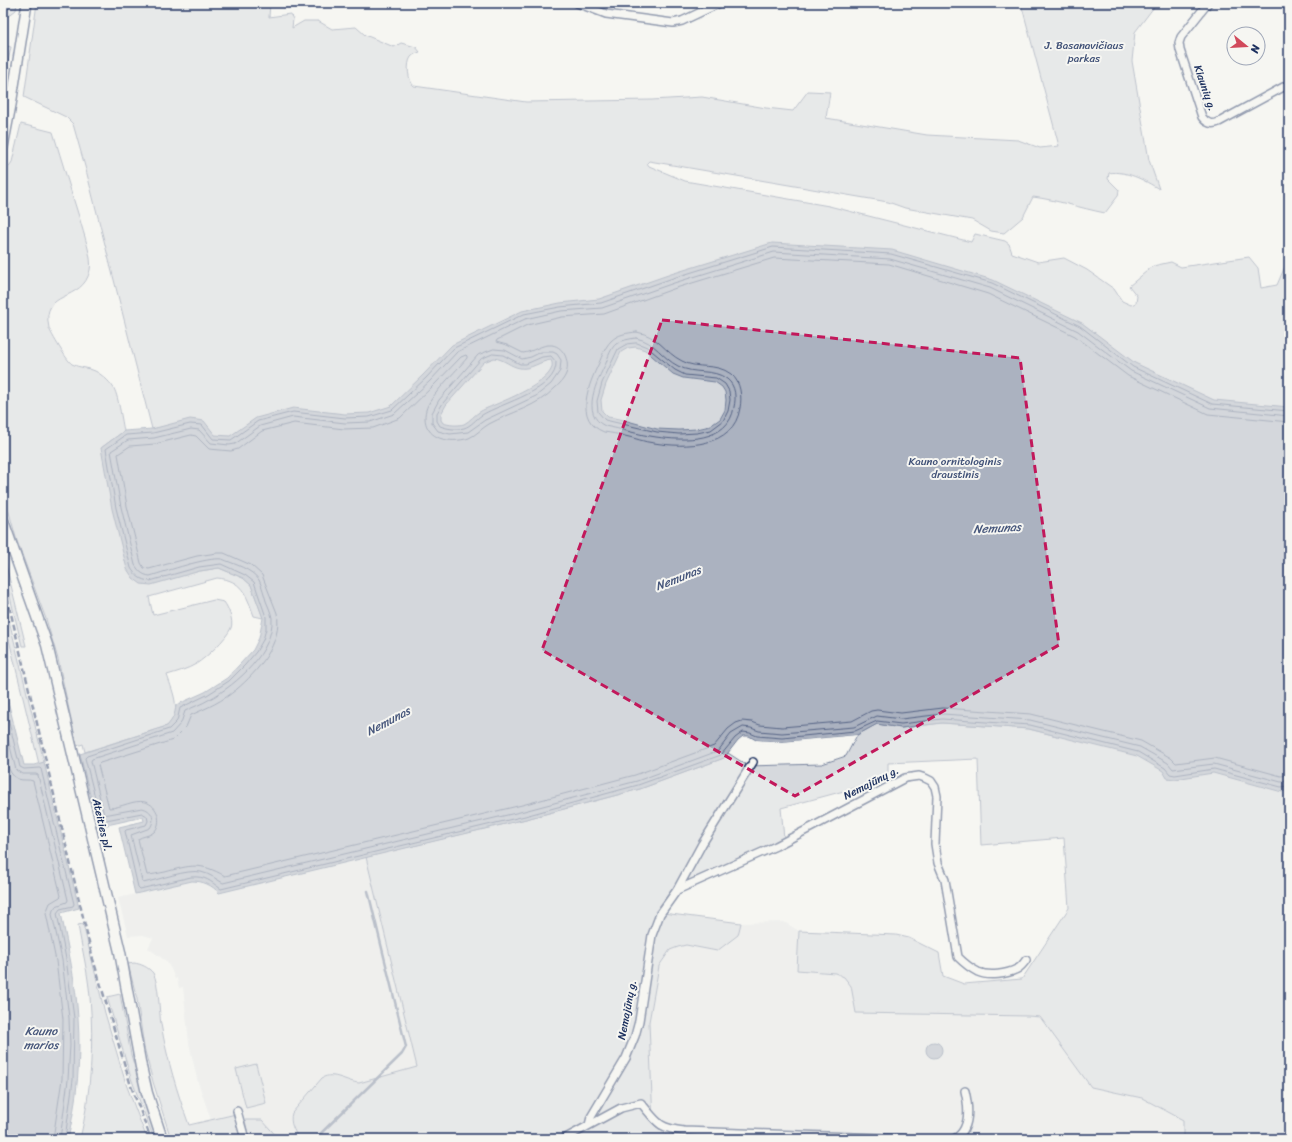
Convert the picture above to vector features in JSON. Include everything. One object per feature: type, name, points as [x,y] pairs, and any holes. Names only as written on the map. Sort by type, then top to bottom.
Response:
[{"type":"main road","points":[[3,147],[27,3]]},
{"type":"main road","name":"Ateities pl.","points":[[3,521],[47,645],[120,952],[147,1093],[162,1139]]},
{"type":"street","points":[[577,3],[606,14],[673,23],[682,21],[720,3]]},
{"type":"street","name":"Kiaunių g.","points":[[1208,3],[1181,37],[1179,43],[1182,57],[1202,117],[1205,121],[1214,124],[1219,122],[1289,84]]},
{"type":"street","name":"Nemajūnų g.","points":[[589,1125],[591,1117],[631,1046],[639,1021],[652,936],[660,914],[677,890],[702,844],[753,762]]},
{"type":"street","name":"Nemajūnų g.","points":[[677,890],[776,846],[904,778],[919,776],[931,781],[935,787],[937,796],[935,844],[938,863],[945,880],[958,957],[967,966],[979,972],[991,974],[1004,973],[1018,969],[1026,960]]},
{"type":"street","points":[[954,1139],[960,1136],[967,1120],[968,1104],[965,1091]]},
{"type":"street","points":[[564,1139],[621,1108],[641,1103],[663,1127],[684,1131],[911,1139]]},
{"type":"street","points":[[237,1111],[245,1139]]},
{"type":"highlighted area","points":[[662,320],[1020,358],[1059,645],[795,796],[542,650]]},
{"type":"shaded area","points":[[366,857],[417,1067],[359,1083],[352,1083],[327,1075],[322,1078],[292,1113],[290,1119],[291,1124],[299,1139],[279,1139],[262,1120],[245,1120],[236,1114],[211,1120],[197,1079],[189,1043],[183,987],[179,988],[177,978],[175,979],[166,961],[148,948],[153,938],[143,935],[128,936],[118,898],[192,881],[207,883],[214,887],[219,893]]},
{"type":"shaded area","points":[[784,922],[799,931],[797,970],[835,973],[844,977],[851,986],[856,1013],[1040,1017],[1091,1087],[1142,1098],[1183,1120],[1183,1139],[730,1139],[666,1135],[653,1124],[649,1022],[659,966],[670,950],[678,947],[686,945],[717,951],[738,935],[741,923]]},
{"type":"green space","points":[[3,3],[17,3],[16,10],[3,20]]},
{"type":"green space","name":"J. Basanavičiaus parkas","points":[[37,3],[270,3],[269,17],[290,14],[293,19],[292,28],[304,21],[318,21],[332,29],[356,27],[365,35],[394,47],[401,43],[416,47],[420,52],[411,57],[408,68],[410,80],[414,86],[526,102],[652,100],[702,97],[793,111],[808,91],[830,92],[826,118],[927,135],[1018,140],[1040,148],[1059,146],[1021,3],[1157,3],[1135,32],[1132,61],[1149,160],[1159,189],[1128,174],[1115,172],[1109,173],[1108,179],[1119,190],[1118,196],[1105,213],[1033,197],[1023,217],[1004,233],[991,231],[972,220],[905,208],[888,202],[649,161],[647,163],[649,166],[685,181],[829,206],[971,242],[975,234],[1005,241],[1009,244],[1012,253],[1038,262],[1064,258],[1087,270],[1114,289],[1122,301],[1131,305],[1136,303],[1137,296],[1129,286],[1153,266],[1171,262],[1181,267],[1249,257],[1258,268],[1261,288],[1277,285],[1289,260],[1289,1139],[1183,1139],[1183,1120],[1142,1098],[1091,1087],[1040,1017],[856,1013],[851,986],[844,977],[835,973],[797,970],[799,931],[896,935],[909,938],[939,953],[943,976],[964,984],[1022,979],[1069,908],[1064,838],[981,845],[978,759],[888,763],[888,779],[781,808],[784,838],[672,889],[655,912],[741,923],[738,935],[717,951],[686,945],[670,950],[659,966],[649,1022],[653,1124],[666,1135],[730,1139],[299,1139],[292,1123],[292,1113],[322,1078],[326,1076],[335,1076],[359,1083],[417,1067],[366,857],[526,819],[640,789],[724,758],[728,753],[748,766],[822,764],[846,756],[857,735],[877,724],[901,728],[942,723],[1029,729],[1057,736],[162,427],[152,429],[73,124],[66,117],[24,97]]},
{"type":"green space","points":[[3,45],[11,47],[3,87]]},
{"type":"green space","points":[[21,124],[53,132],[87,245],[91,265],[86,281],[72,293],[56,301],[51,307],[48,315],[50,331],[70,362],[97,372],[107,380],[115,390],[124,431],[101,448],[200,571],[219,568],[243,578],[251,585],[263,618],[254,616],[245,595],[238,585],[225,579],[217,578],[149,597],[153,615],[214,600],[224,602],[231,618],[231,628],[221,642],[196,664],[167,675],[176,709],[173,719],[167,726],[85,752],[83,744],[77,746],[58,659],[46,619],[17,541],[3,491],[3,175],[12,162]]},
{"type":"green space","points":[[3,553],[26,646],[22,646],[3,568]]},
{"type":"green space","points":[[3,596],[44,762],[39,764],[3,615]]},
{"type":"green space","points":[[83,924],[105,1013],[126,1084],[147,1139],[80,1139],[87,1104],[91,1068],[92,1033],[89,988],[78,925]]},
{"type":"green space","points":[[134,963],[147,967],[153,973],[155,978],[158,990],[161,1024],[169,1063],[189,1125],[236,1114],[242,1139],[171,1139],[153,1082],[144,1047],[137,999],[128,964]]},
{"type":"green space","points":[[120,994],[131,1055],[158,1139],[154,1139],[131,1078],[107,997]]},
{"type":"green space","points":[[256,1064],[266,1103],[246,1108],[236,1069]]},
{"type":"green space","points":[[245,1120],[262,1120],[279,1139],[249,1139]]},
{"type":"water","name":"Kauno ornitologinis draustinis","points":[[772,243],[892,250],[993,280],[1082,323],[1135,363],[1214,400],[1289,407],[1289,789],[1282,792],[1213,773],[1175,779],[1167,778],[1163,771],[1137,756],[1029,729],[942,723],[901,728],[877,724],[857,735],[782,742],[756,740],[749,736],[743,736],[724,758],[640,789],[526,819],[219,893],[207,884],[192,881],[135,894],[119,827],[144,821],[143,817],[98,827],[80,754],[167,726],[173,717],[176,705],[205,692],[227,678],[253,650],[259,638],[263,618],[251,585],[243,578],[219,568],[200,571],[151,585],[141,584],[133,578],[127,569],[112,509],[101,448],[124,431],[152,429],[190,419],[204,421],[215,435],[230,436],[256,418],[293,408],[345,414],[369,413],[391,406],[452,345],[522,311],[560,303],[599,299],[671,274]],"holes":[[[636,347],[645,350],[673,374],[683,378],[715,382],[722,387],[725,392],[726,400],[725,410],[720,419],[710,426],[697,429],[679,430],[657,429],[608,417],[602,411],[601,400],[606,384],[621,352],[628,348]],[[494,358],[514,366],[524,368],[532,367],[551,360],[552,368],[547,376],[537,384],[481,411],[464,424],[453,425],[443,423],[441,420],[441,414],[446,405],[484,362]]]},
{"type":"water","name":"Kauno marios","points":[[3,681],[24,765],[34,765],[44,762],[79,908],[61,913],[74,979],[79,1033],[78,1079],[68,1139],[3,1139]]},
{"type":"water","points":[[934,1042],[941,1047],[942,1050],[937,1057],[934,1058],[927,1053],[926,1050],[931,1043]]},
{"type":"pier","points":[[857,735],[856,737],[782,744],[755,742],[756,740],[782,742]]},
{"type":"waterway","points":[[315,1139],[402,1054],[406,1047],[368,891]]},
{"type":"railway","points":[[3,580],[93,959],[131,1086],[151,1139]]},
{"type":"water label","name":"Nemunas","points":[[997,528]]},
{"type":"water label","name":"Nemunas","points":[[678,578]]},
{"type":"water label","name":"Nemunas","points":[[388,721]]}]
